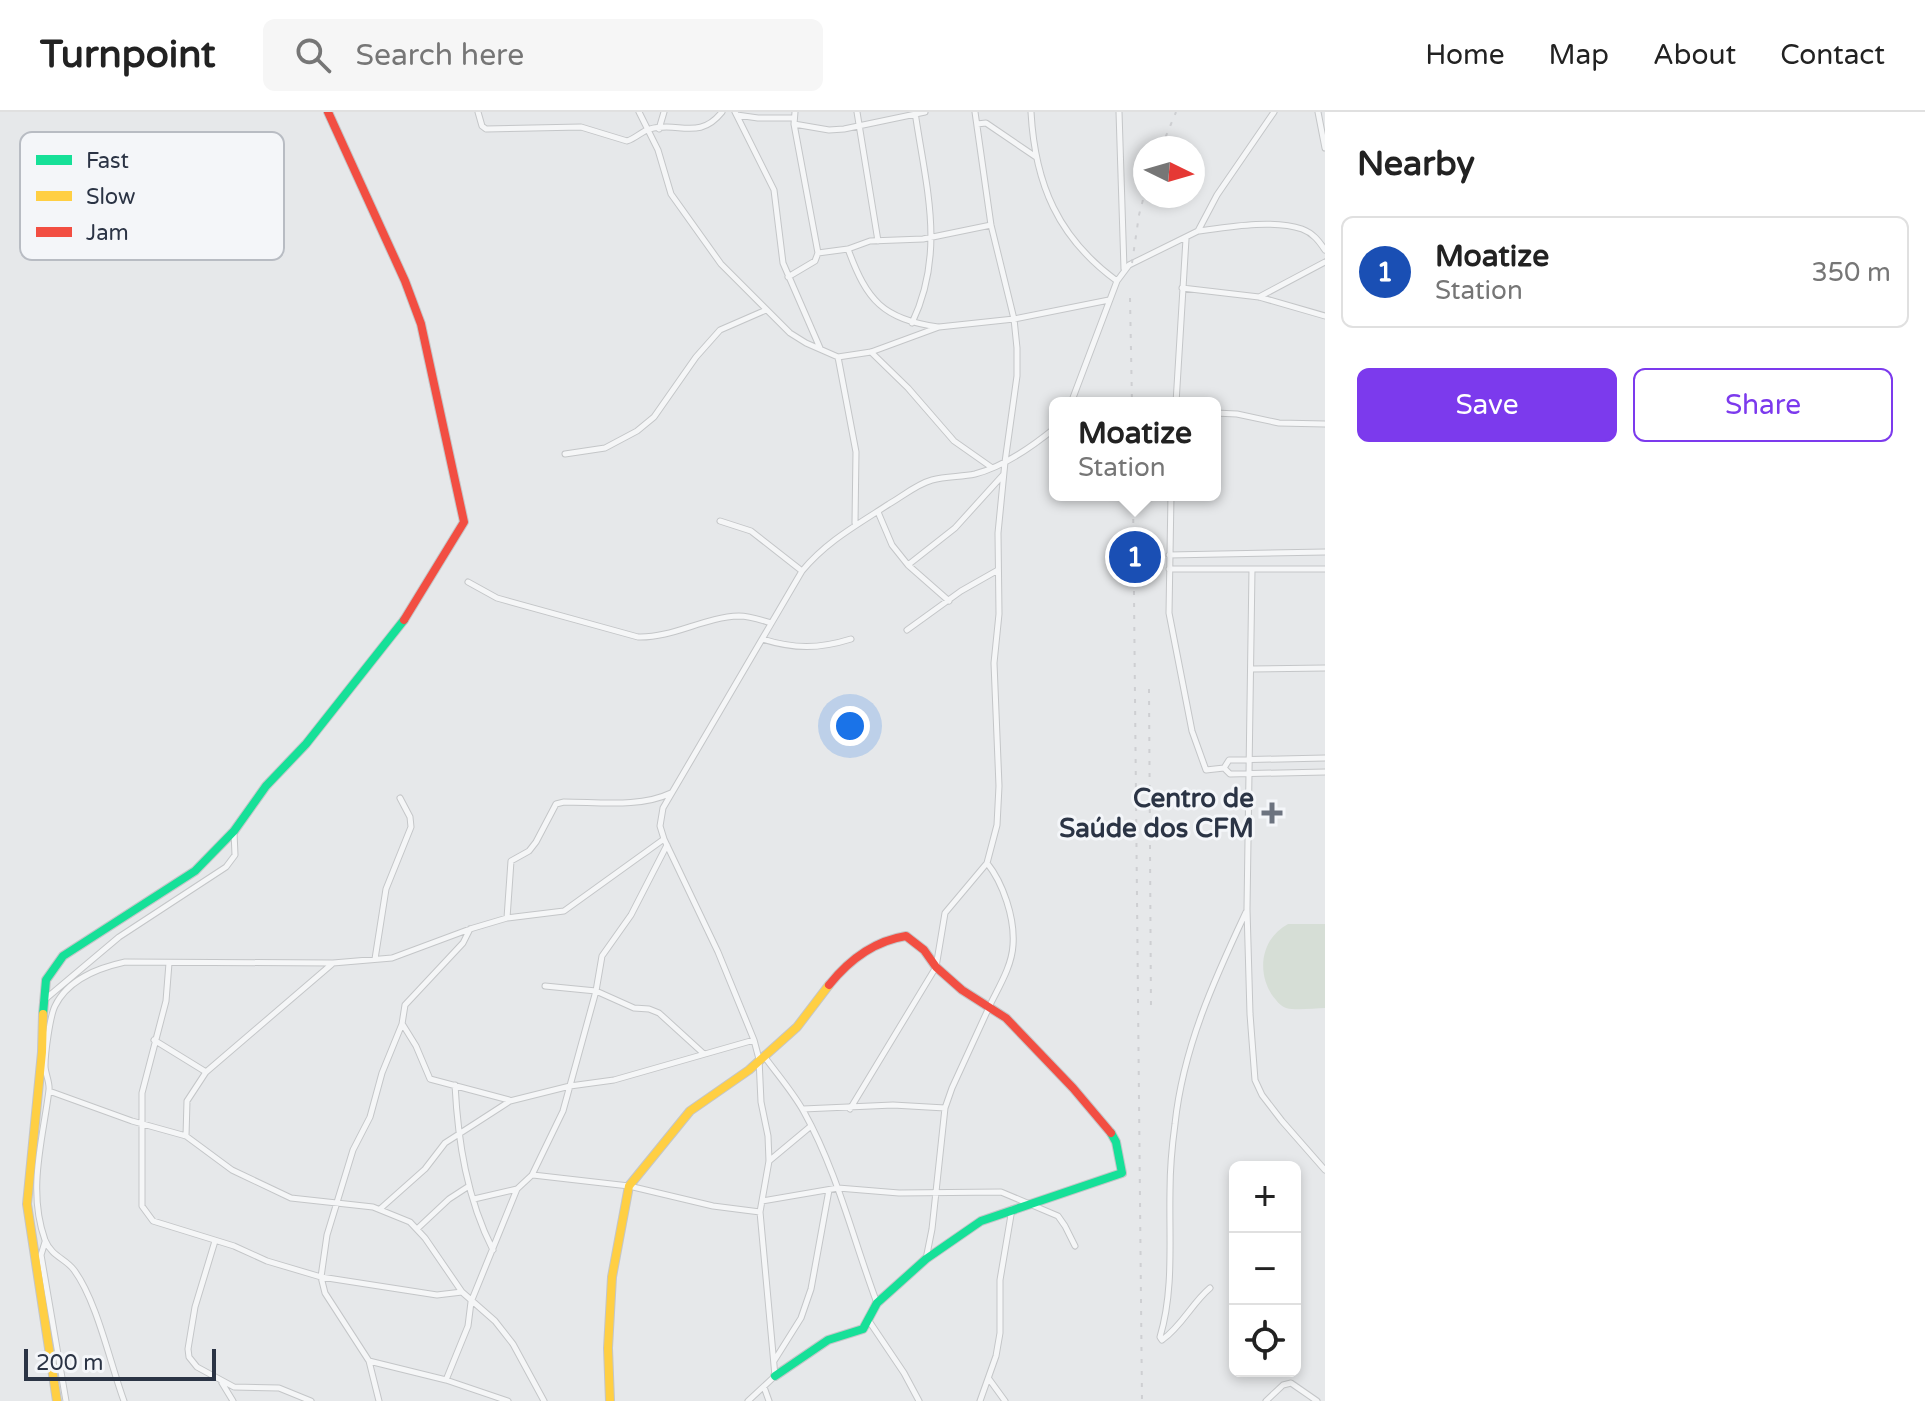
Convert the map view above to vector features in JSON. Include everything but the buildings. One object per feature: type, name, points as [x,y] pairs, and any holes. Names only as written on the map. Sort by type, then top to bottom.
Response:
[{"type":"street","points":[[57,1401],[27,1204],[42,1052],[43,985],[59,960],[195,871],[234,831],[266,786],[306,744],[362,676],[408,614],[464,522],[421,324],[405,281],[328,112]]},
{"type":"street","points":[[478,112],[486,129],[581,127],[627,141],[649,129],[691,129],[708,125],[722,112]]},
{"type":"street","points":[[639,112],[649,129],[671,194],[721,264],[790,333],[838,357],[871,352],[939,327],[1014,319],[1109,300]]},
{"type":"street","points":[[659,129],[664,112]]},
{"type":"street","points":[[857,112],[878,241]]},
{"type":"street","points":[[735,113],[758,118],[794,118],[829,130],[925,112]]},
{"type":"street","points":[[850,1109],[936,967],[945,913],[987,863],[997,825],[999,786],[994,663],[999,614],[998,570],[1005,462],[1017,376],[1014,319],[991,225],[975,112]]},
{"type":"street","points":[[1031,112],[1037,158],[1053,212],[1093,263],[1117,281]]},
{"type":"street","points":[[1073,397],[1109,300],[1124,269],[1119,112]]},
{"type":"street","points":[[1124,269],[1198,231],[1225,182],[1274,112]]},
{"type":"street","points":[[1318,112],[1325,148]]},
{"type":"street","points":[[735,113],[774,190],[783,263],[821,349]]},
{"type":"street","points":[[912,323],[924,298],[933,238],[915,113]]},
{"type":"street","points":[[788,277],[815,261],[818,253],[794,118]]},
{"type":"street","points":[[977,124],[986,123],[1037,158]]},
{"type":"street","points":[[818,253],[878,241],[933,238],[991,225]]},
{"type":"street","points":[[1198,231],[1267,225],[1301,228],[1315,236],[1325,250]]},
{"type":"street","points":[[1176,397],[1186,239]]},
{"type":"street","points":[[848,249],[869,294],[887,310],[902,321],[939,327]]},
{"type":"street","points":[[1259,297],[1325,262]]},
{"type":"street","points":[[1182,288],[1259,297],[1325,316]]},
{"type":"street","points":[[565,454],[605,448],[637,431],[654,417],[708,341],[720,330],[766,310]]},
{"type":"street","points":[[871,352],[908,388],[954,441],[992,467]]},
{"type":"street","points":[[838,357],[856,452],[855,523]]},
{"type":"street","points":[[1221,413],[1279,423],[1325,424]]},
{"type":"street","points":[[877,1303],[838,1188],[811,1126],[803,1109],[761,1058],[699,909],[666,842],[660,826],[663,808],[802,571],[831,541],[855,523],[932,480],[976,473],[1005,462],[1049,432]]},
{"type":"street","points":[[908,565],[955,528],[1004,474]]},
{"type":"street","points":[[1171,501],[1169,613],[1192,731],[1206,770],[1224,768]]},
{"type":"street","points":[[878,512],[892,545],[908,565],[949,601]]},
{"type":"street","points":[[720,521],[751,531],[802,571]]},
{"type":"street","points":[[1169,555],[1325,552]]},
{"type":"street","points":[[1169,569],[1325,569]]},
{"type":"street","points":[[1252,569],[1247,909],[1255,1080],[1262,1095],[1282,1121],[1325,1170]]},
{"type":"street","points":[[907,630],[998,570]]},
{"type":"street","points":[[468,582],[497,598],[521,606],[638,637],[655,638],[738,616],[771,623]]},
{"type":"street","points":[[762,639],[787,647],[806,648],[851,639]]},
{"type":"street","points":[[1251,669],[1325,668]]},
{"type":"street","points":[[1224,768],[1229,760],[1325,758]]},
{"type":"street","points":[[1224,768],[1227,773],[1325,772]]},
{"type":"street","points":[[507,918],[511,861],[529,851],[556,804],[636,802],[661,798],[671,792]]},
{"type":"street","points":[[375,959],[386,889],[411,827],[410,817],[400,798]]},
{"type":"street","points":[[42,1001],[119,937],[226,867],[235,855],[234,831]]},
{"type":"street","points":[[124,1401],[91,1304],[73,1269],[54,1255],[45,1242],[37,1205],[37,1164],[49,1091],[45,1065],[54,1007],[69,986],[102,967],[125,962],[333,963],[408,954],[507,918],[564,911],[666,842]]},
{"type":"street","points":[[446,1380],[468,1326],[471,1302],[517,1189],[532,1175],[563,1111],[596,991],[602,956],[631,915],[666,842]]},
{"type":"street","points":[[926,1259],[945,1108],[1006,972],[1013,947],[1006,902],[995,873],[987,863]]},
{"type":"street","points":[[1210,1288],[1199,1297],[1182,1322],[1164,1339],[1160,1339],[1168,1299],[1175,1122],[1186,1061],[1201,1012],[1247,909]]},
{"type":"street","points":[[379,1401],[369,1361],[330,1305],[321,1277],[327,1235],[353,1150],[370,1117],[382,1073],[402,1024],[407,1000],[463,943],[470,929]]},
{"type":"street","points":[[610,1401],[608,1348],[612,1277],[629,1186],[690,1111],[749,1070],[797,1027],[839,973],[859,954],[894,938],[906,936],[924,950],[936,967],[962,990],[1006,1018],[1106,1125],[1116,1142],[1122,1173],[981,1221],[926,1259],[877,1303],[863,1329],[828,1340],[775,1376],[748,1401]]},
{"type":"street","points":[[169,963],[166,1001],[142,1093],[142,1206],[146,1215],[153,1221],[321,1277],[437,1295],[462,1292]]},
{"type":"street","points":[[186,1136],[187,1101],[206,1072],[333,963]]},
{"type":"street","points":[[545,986],[596,991],[634,1008],[659,1013],[704,1054]]},
{"type":"street","points":[[402,1024],[416,1046],[430,1079],[510,1101]]},
{"type":"street","points":[[154,1040],[206,1072]]},
{"type":"street","points":[[380,1209],[425,1169],[435,1152],[458,1133],[510,1101],[570,1086],[614,1080],[754,1040]]},
{"type":"street","points":[[761,1058],[761,1102],[769,1161],[760,1212],[775,1376]]},
{"type":"street","points":[[455,1085],[458,1133],[469,1186],[480,1226],[493,1250]]},
{"type":"street","points":[[49,1091],[141,1124],[186,1136],[232,1170],[291,1198],[380,1209],[410,1222],[462,1292],[484,1310],[513,1344],[544,1401]]},
{"type":"street","points":[[803,1109],[893,1105],[945,1108]]},
{"type":"street","points":[[769,1161],[811,1126]]},
{"type":"street","points":[[532,1175],[629,1186],[713,1206],[760,1212]]},
{"type":"street","points":[[417,1229],[449,1199],[469,1186]]},
{"type":"street","points":[[762,1201],[838,1188],[936,1192],[990,1190],[1045,1208],[1058,1216],[1075,1246]]},
{"type":"street","points":[[474,1199],[517,1189]]},
{"type":"street","points":[[774,1361],[801,1318],[811,1289],[829,1190]]},
{"type":"street","points":[[980,1401],[989,1379],[1000,1333],[1000,1280],[1012,1208]]},
{"type":"street","points":[[215,1240],[199,1287],[189,1357],[197,1367],[222,1382],[248,1389],[279,1388],[311,1401]]},
{"type":"street","points":[[45,1242],[41,1255],[66,1401]]},
{"type":"street","points":[[869,1321],[919,1401]]},
{"type":"street","points":[[369,1361],[446,1380],[508,1401]]},
{"type":"street","points":[[989,1379],[1005,1401]]},
{"type":"street","points":[[222,1382],[233,1401]]},
{"type":"street","points":[[1266,1401],[1283,1385],[1291,1383],[1317,1401]]},
{"type":"street","points":[[764,1387],[769,1401]]},
{"type":"shaded area","points":[[1288,924],[1325,924],[1325,1008],[1286,1008],[1272,995],[1267,985],[1263,965],[1267,946],[1272,937]]},
{"type":"railway","points":[[1166,136],[1176,112]]},
{"type":"railway","points":[[1132,263],[1141,208]]},
{"type":"railway","points":[[1130,298],[1132,397]]},
{"type":"railway","points":[[1133,501],[1142,1401]]},
{"type":"railway","points":[[1149,689],[1151,1008]]},
{"type":"traffic: fast","points":[[43,1014],[46,980],[63,956],[195,871],[234,831],[266,786],[306,744],[404,620]]},
{"type":"traffic: fast","points":[[775,1376],[828,1340],[863,1329],[877,1303],[926,1259],[981,1221],[1122,1173],[1116,1142],[1111,1133]]},
{"type":"traffic: slow","points":[[610,1401],[608,1348],[612,1277],[629,1186],[690,1111],[749,1070],[797,1027],[829,985]]},
{"type":"traffic: slow","points":[[43,1014],[27,1204],[57,1401]]},
{"type":"traffic: jam","points":[[328,112],[405,281],[421,324],[464,522],[404,620]]},
{"type":"traffic: jam","points":[[829,985],[863,953],[883,942],[906,936],[924,950],[936,967],[962,990],[1006,1018],[1111,1133]]},
{"type":"place","name":"Moatize","points":[[1135,557]]},
{"type":"place","name":"Centro de Saúde dos CFM","points":[[1272,813]]}]
